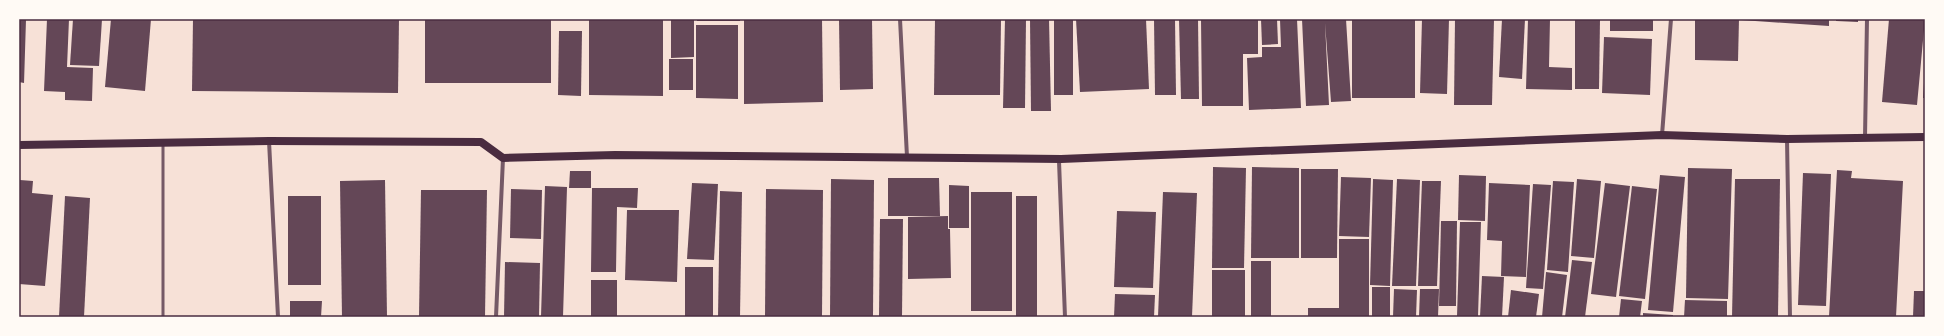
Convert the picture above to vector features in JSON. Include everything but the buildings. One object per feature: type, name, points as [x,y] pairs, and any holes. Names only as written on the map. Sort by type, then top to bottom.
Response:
[{"type":"main road","points":[[19,145],[269,141],[481,142],[503,158],[615,155],[1061,159],[1662,135],[1787,139],[1925,137]]},
{"type":"street","points":[[900,19],[907,158]]},
{"type":"street","points":[[1662,135],[1671,19]]},
{"type":"street","points":[[1865,137],[1867,19]]},
{"type":"street","points":[[1787,139],[1790,317]]},
{"type":"street","points":[[269,141],[278,317]]},
{"type":"street","points":[[496,317],[503,158]]},
{"type":"street","points":[[1061,159],[1059,161],[1065,317]]},
{"type":"lane","points":[[163,143],[163,317]]}]
